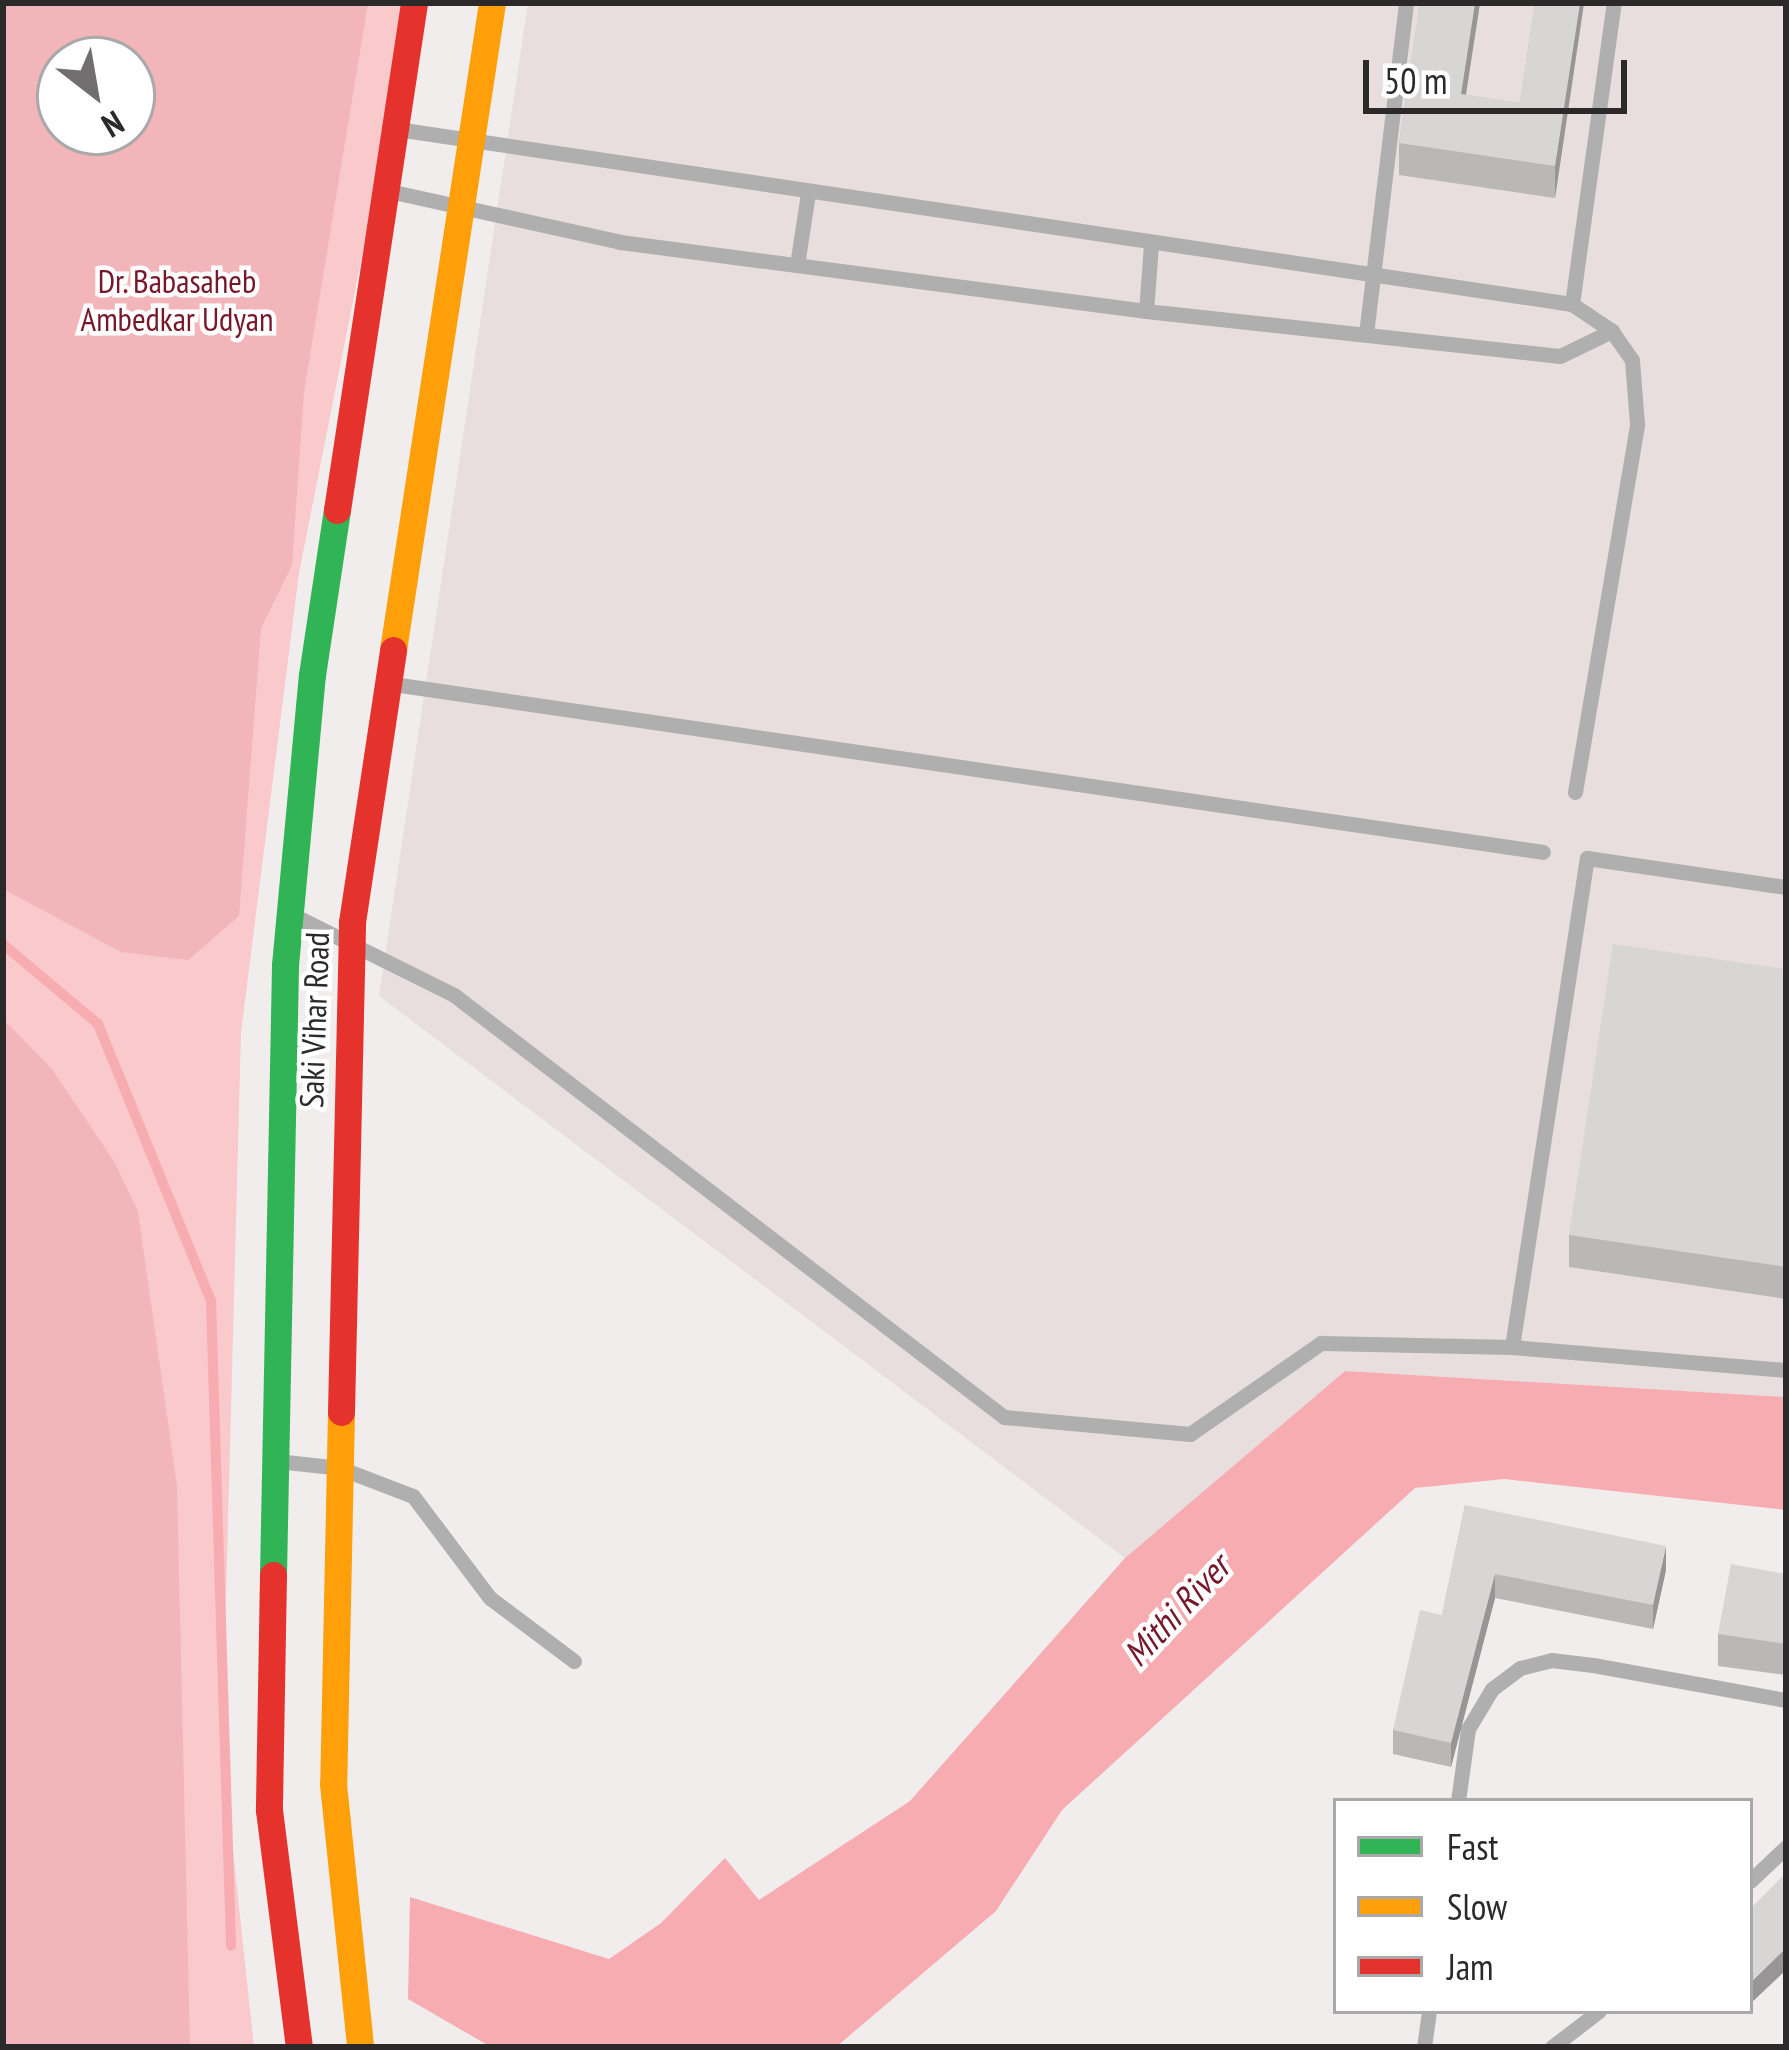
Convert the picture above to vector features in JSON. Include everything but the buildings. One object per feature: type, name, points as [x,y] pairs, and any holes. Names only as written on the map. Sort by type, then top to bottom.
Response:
[{"type":"main road","name":"Saki Vihar Road","points":[[299,2047],[320,1963],[333,1784],[303,1676],[276,1461],[290,914],[312,675],[413,3]]},
{"type":"main road","name":"Saki Vihar Road","points":[[359,2047],[320,1963],[269,1810],[303,1676],[340,1468],[352,944],[492,3]]},
{"type":"lane","points":[[1366,334],[1406,3]]},
{"type":"lane","points":[[1572,304],[1614,3]]},
{"type":"lane","points":[[395,128],[470,143],[1572,304],[1612,331],[1632,360],[1637,424],[1575,792]]},
{"type":"lane","points":[[386,190],[620,242],[1146,311],[1560,356],[1612,331]]},
{"type":"lane","points":[[796,265],[808,193]]},
{"type":"lane","points":[[1146,311],[1151,244]]},
{"type":"lane","points":[[390,683],[1543,852]]},
{"type":"lane","points":[[1512,1347],[1587,858],[1786,887]]},
{"type":"lane","points":[[290,914],[454,995],[1004,1417],[1190,1434],[1322,1343],[1512,1347],[1786,1370]]},
{"type":"lane","points":[[276,1461],[340,1468],[413,1496],[490,1598],[574,1661]]},
{"type":"lane","points":[[1458,1798],[1468,1729],[1492,1689],[1520,1668],[1550,1660],[1593,1664],[1786,1700]]},
{"type":"lane","points":[[1753,1878],[1786,1847]]},
{"type":"lane","points":[[1424,2047],[1429,2014]]},
{"type":"lane","points":[[1552,2047],[1595,2014]]},
{"type":"shaded area","points":[[528,3],[1786,3],[1786,1397],[1345,1371],[1125,1558],[379,996]]},
{"type":"green space","name":"Dr. Babasaheb Ambedkar Udyan","points":[[3,3],[412,3],[299,573],[241,1032],[222,1749],[254,2047],[3,2047]]},
{"type":"green space","points":[[3,3],[368,3],[304,392],[292,565],[261,628],[239,916],[188,960],[121,952],[3,889]]},
{"type":"green space","points":[[3,1019],[52,1069],[115,1163],[138,1212],[177,1486],[190,2047],[3,2047]]},
{"type":"water","name":"Mithi River","points":[[1345,1371],[1786,1397],[1786,1510],[1504,1479],[1415,1488],[1062,1810],[996,1911],[836,2047],[491,2047],[408,1999],[410,1897],[609,1959],[661,1923],[725,1858],[759,1900],[910,1801],[1125,1558]]},
{"type":"waterway","points":[[3,944],[98,1024],[211,1301],[231,1946]]},
{"type":"traffic: fast","points":[[273,1575],[285,965],[312,675],[337,510]]},
{"type":"traffic: slow","points":[[393,650],[492,3]]},
{"type":"traffic: slow","points":[[341,1412],[333,1784],[360,2047]]},
{"type":"traffic: jam","points":[[337,510],[414,3]]},
{"type":"traffic: jam","points":[[341,1412],[352,922],[393,650]]},
{"type":"traffic: jam","points":[[273,1575],[269,1810],[299,2047]]}]
